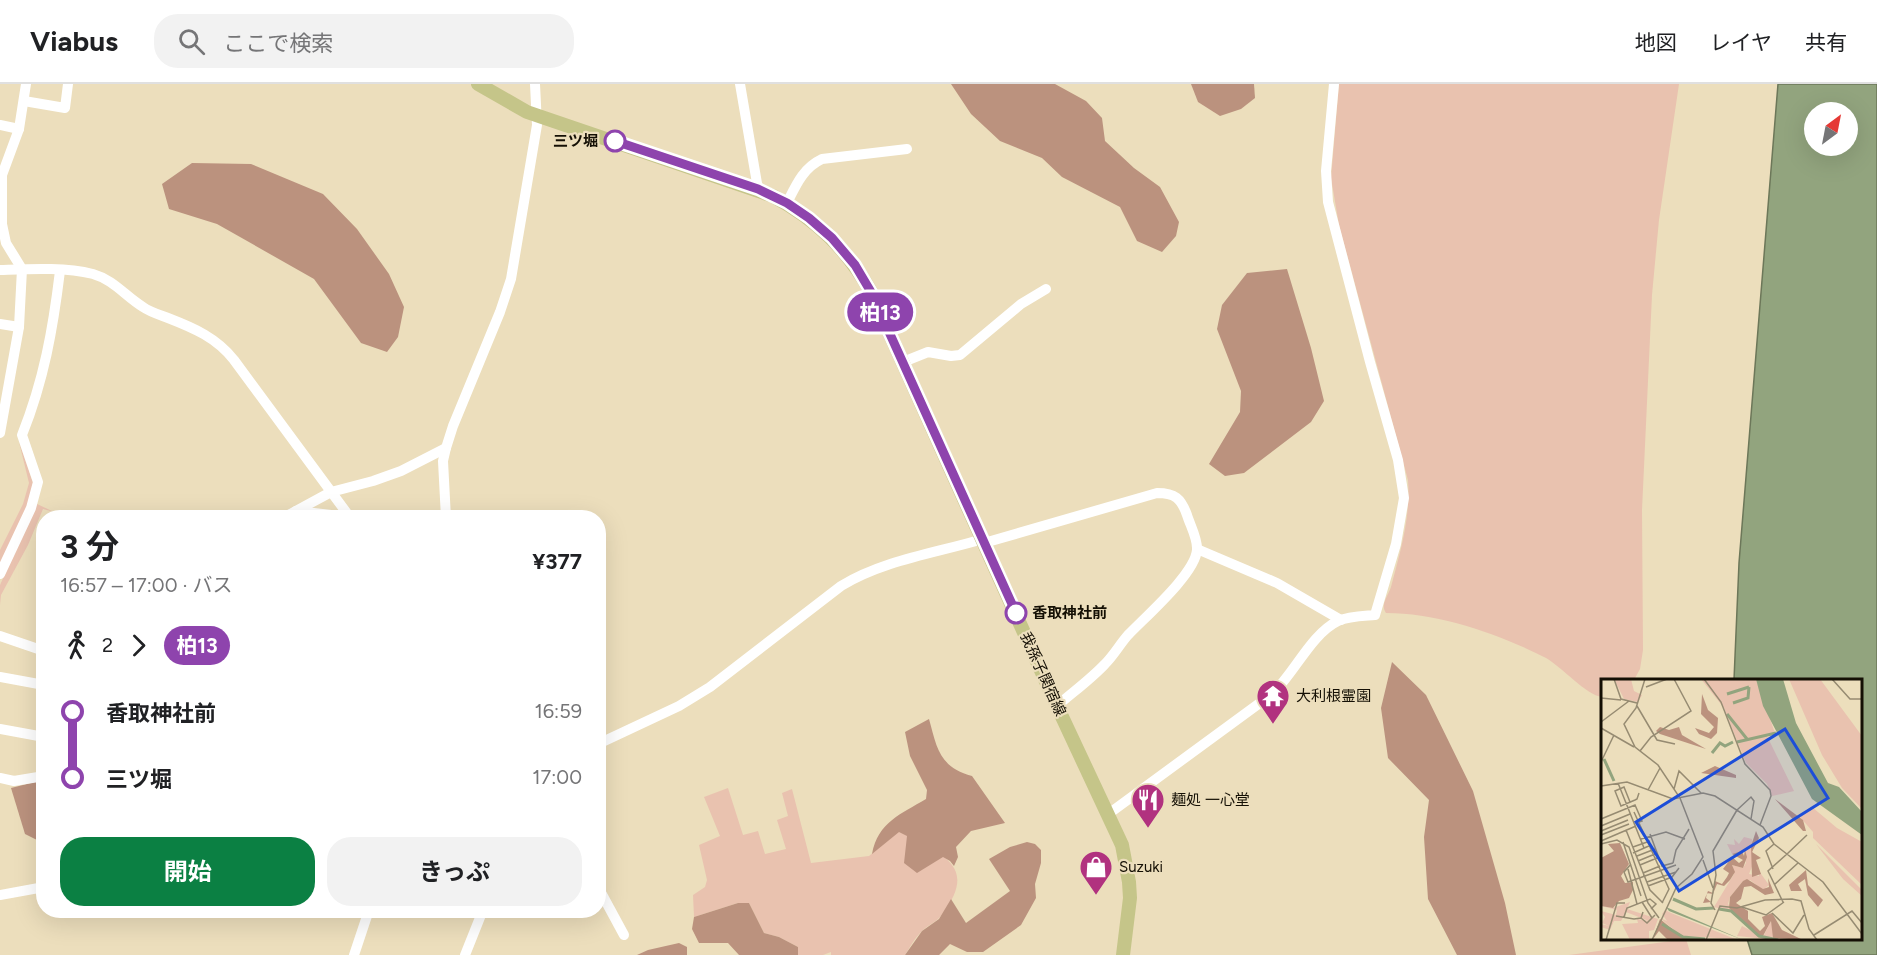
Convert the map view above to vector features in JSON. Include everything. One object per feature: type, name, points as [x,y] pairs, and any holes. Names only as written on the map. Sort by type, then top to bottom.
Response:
[{"type":"main road","name":"我孫子関宿線","points":[[478,84],[518,108],[538,116],[758,189],[787,203],[824,230],[855,265],[871,292],[1122,845],[1129,882],[1130,909],[1123,955]]},
{"type":"street","points":[[22,435],[0,432],[4,378],[19,327],[22,269],[6,243],[2,224],[1,199],[2,175],[18,129],[26,84]]},
{"type":"street","points":[[24,101],[65,108],[68,84]]},
{"type":"street","points":[[446,510],[443,470],[446,448],[507,295],[520,232],[538,116],[535,84]]},
{"type":"street","points":[[740,84],[758,189]]},
{"type":"street","points":[[1107,815],[1272,694],[1284,683],[1328,627],[1341,620],[1375,615],[1396,544],[1404,498],[1398,460],[1328,202],[1326,171],[1334,84]]},
{"type":"street","points":[[0,125],[18,129]]},
{"type":"street","points":[[787,203],[801,176],[815,162],[822,159],[908,149]]},
{"type":"street","points":[[0,270],[81,272],[105,278],[144,308],[190,326],[220,344],[347,510]]},
{"type":"street","points":[[0,574],[31,508],[38,482],[22,435],[47,359],[60,271]]},
{"type":"street","points":[[903,362],[928,352],[960,355],[1021,304],[1046,289]]},
{"type":"street","points":[[0,324],[19,327]]},
{"type":"street","points":[[298,510],[331,492],[401,471],[446,448]]},
{"type":"street","points":[[606,740],[679,706],[710,687],[857,576],[875,569],[1157,493],[1169,493],[1178,497],[1183,505],[1197,549],[1194,562],[1105,664],[1057,706]]},
{"type":"street","points":[[1197,549],[1277,583],[1341,620]]},
{"type":"street","points":[[0,636],[36,648]]},
{"type":"street","points":[[0,677],[36,684]]},
{"type":"street","points":[[0,729],[36,736]]},
{"type":"street","points":[[0,788],[14,781],[36,777]]},
{"type":"street","points":[[0,778],[14,781]]},
{"type":"street","points":[[0,895],[36,888]]},
{"type":"street","points":[[606,902],[624,935]]},
{"type":"street","points":[[354,955],[366,918]]},
{"type":"street","points":[[465,955],[480,918]]},
{"type":"shaded area","points":[[951,84],[1055,84],[1086,101],[1102,118],[1105,141],[1134,168],[1160,187],[1179,222],[1176,236],[1162,252],[1137,241],[1120,207],[1062,177],[1042,158],[1000,141],[971,114]]},
{"type":"shaded area","points":[[1191,84],[1254,84],[1255,98],[1241,109],[1220,116],[1198,102]]},
{"type":"shaded area","points":[[1339,84],[1679,84],[1659,220],[1652,295],[1642,510],[1643,650],[1640,669],[1635,679],[1601,679],[1601,697],[1589,691],[1546,658],[1489,633],[1448,621],[1386,613],[1384,610],[1404,534],[1408,507],[1408,480],[1339,225],[1331,178]]},
{"type":"shaded area","points":[[1778,84],[1877,84],[1877,955],[1752,955],[1747,940],[1862,940],[1862,679],[1734,679],[1739,563]]},
{"type":"shaded area","points":[[192,163],[251,164],[323,194],[357,229],[389,274],[404,307],[398,337],[387,352],[361,343],[314,279],[217,224],[169,209],[162,184]]},
{"type":"shaded area","points":[[1287,269],[1324,401],[1311,422],[1244,473],[1225,476],[1209,464],[1240,412],[1241,391],[1217,329],[1222,305],[1247,273]]},
{"type":"shaded area","points":[[19,442],[33,483],[28,505],[0,564],[0,550],[23,504],[29,483]]},
{"type":"shaded area","points":[[37,504],[50,510],[36,510],[36,526],[1,595],[0,605],[0,585]]},
{"type":"shaded area","points":[[1392,662],[1426,695],[1473,791],[1505,903],[1516,955],[1457,955],[1428,899],[1424,837],[1429,800],[1388,758],[1381,708]]},
{"type":"shaded area","points":[[929,719],[937,747],[946,762],[972,776],[1005,823],[971,831],[956,847],[958,857],[954,866],[943,857],[917,873],[904,863],[907,836],[899,832],[872,854],[879,834],[885,826],[926,799],[927,790],[910,756],[905,732]]},
{"type":"shaded area","points":[[36,782],[36,840],[25,834],[11,788]]},
{"type":"shaded area","points":[[728,788],[743,835],[758,831],[765,854],[786,849],[777,820],[788,816],[782,793],[792,789],[811,863],[869,856],[899,831],[942,855],[951,864],[956,873],[957,885],[952,899],[940,917],[919,934],[905,955],[831,955],[831,952],[823,955],[798,955],[798,947],[779,937],[764,933],[749,903],[738,903],[694,917],[693,895],[705,887],[707,880],[699,845],[720,836],[704,797]]},
{"type":"shaded area","points":[[1027,842],[1035,844],[1041,850],[1041,863],[1035,884],[1036,898],[1021,925],[983,952],[967,952],[950,944],[939,955],[905,955],[922,931],[939,919],[951,899],[966,923],[1010,891],[989,859],[1010,847]]},
{"type":"shaded area","points":[[738,903],[749,903],[764,933],[779,937],[798,947],[798,955],[739,955],[728,943],[699,943],[692,929],[694,917]]},
{"type":"shaded area","points":[[1686,940],[1691,955],[1569,955]]},
{"type":"shaded area","points":[[679,943],[687,947],[687,955],[637,955],[648,950]]},
{"type":"bus line","name":"柏13","points":[[615,141],[773,196],[809,218],[840,246],[855,265],[871,292],[1016,613]]},
{"type":"place","name":"三ツ堀","points":[[615,141]]},
{"type":"place","name":"香取神社前","points":[[1016,613]]},
{"type":"place","name":"大利根霊園","points":[[1273,725]]},
{"type":"place","name":"麺処 一心堂","points":[[1148,829]]},
{"type":"place","name":"Suzuki","points":[[1096,896]]}]
